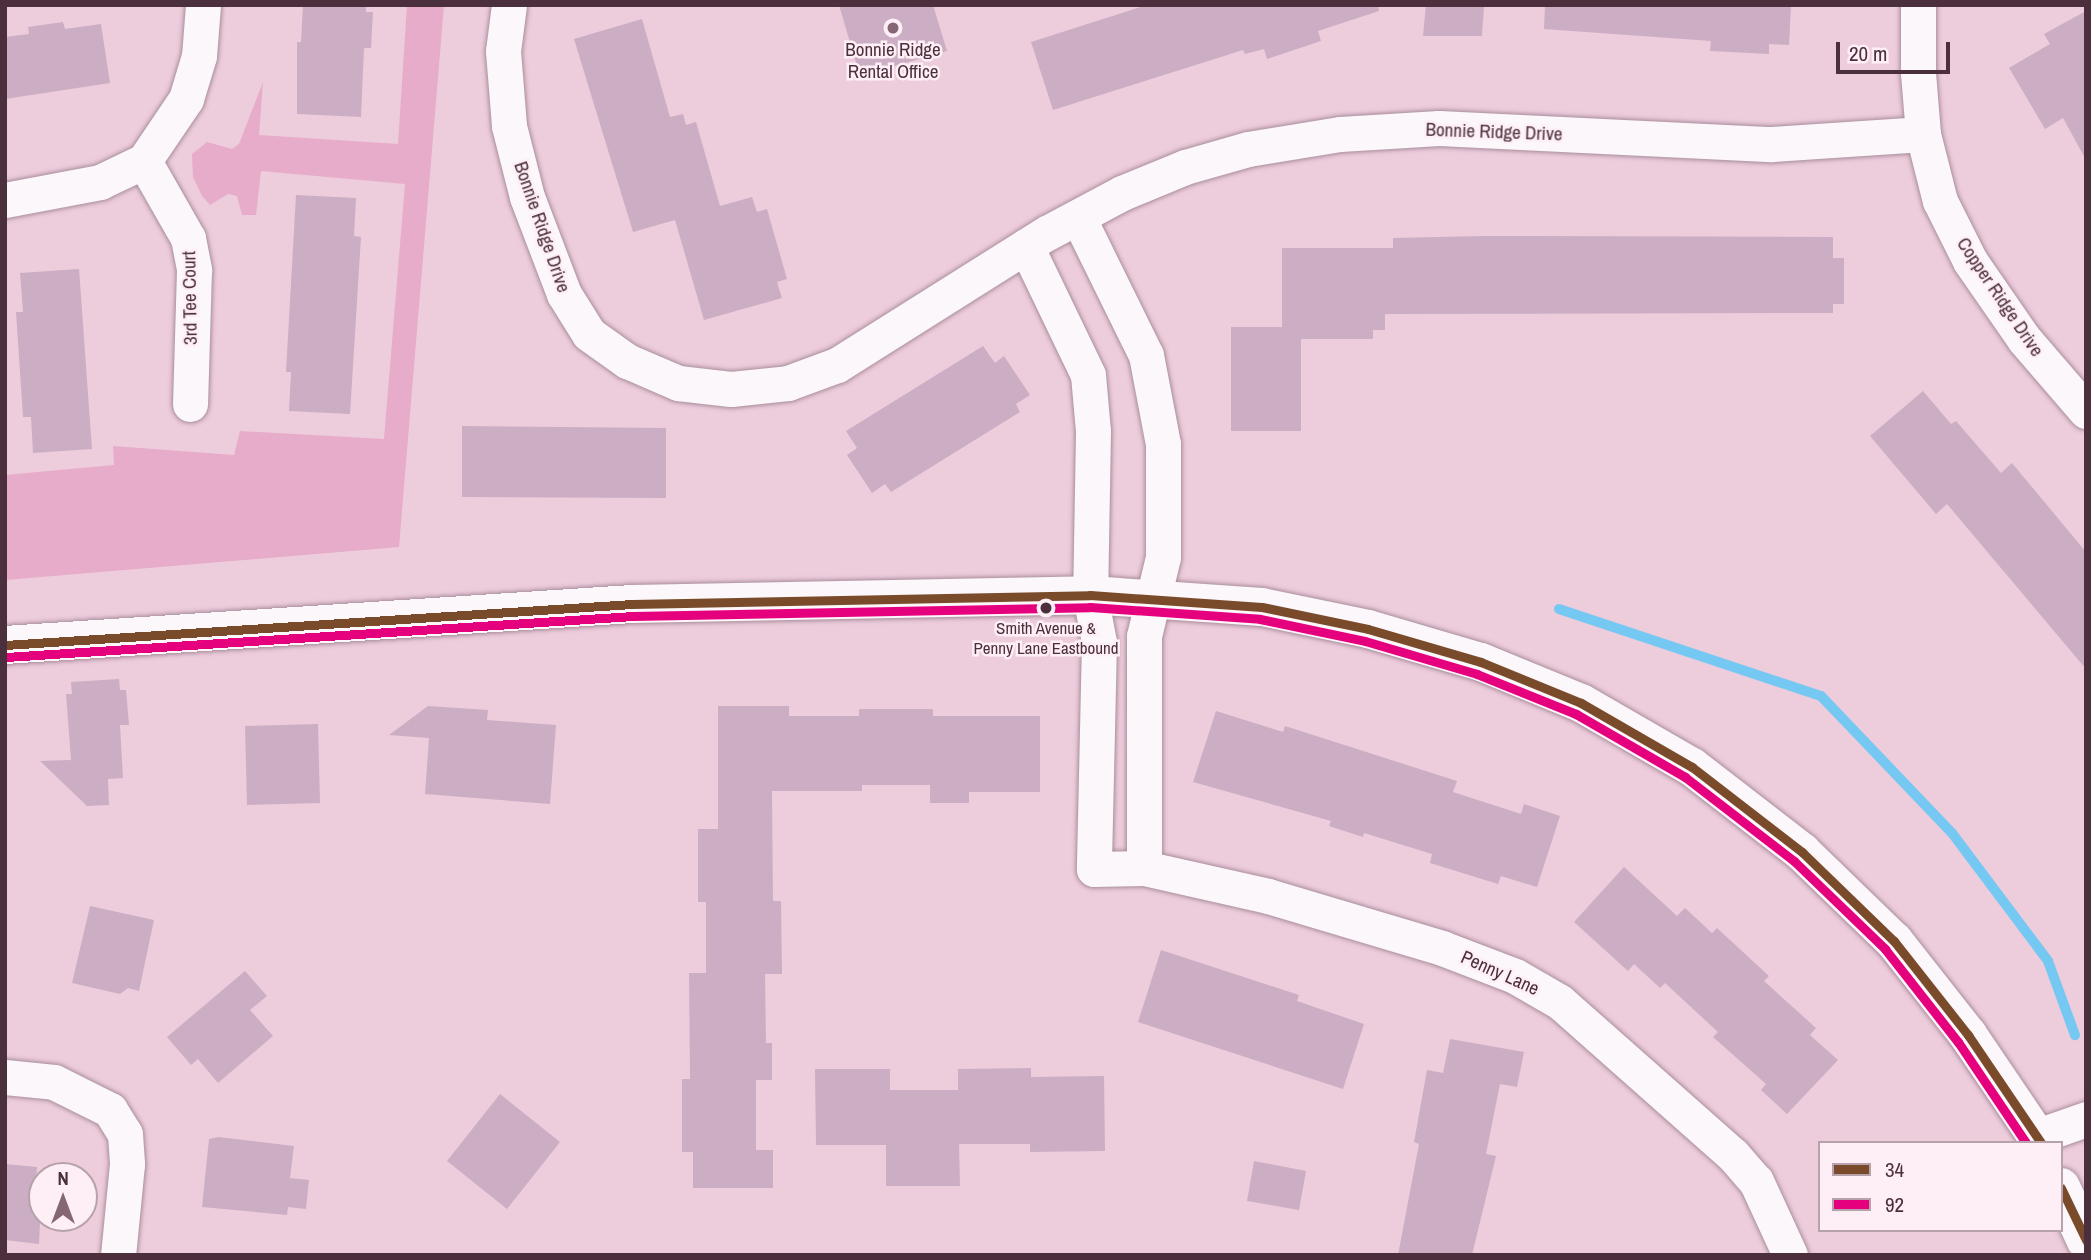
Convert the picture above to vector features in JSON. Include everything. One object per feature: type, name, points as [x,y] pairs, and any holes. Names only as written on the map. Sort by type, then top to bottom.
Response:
[{"type":"main road","points":[[5,645],[605,605],[1090,595],[1154,597],[1262,607],[1368,629],[1481,662],[1581,703],[1692,767],[1802,852],[1894,941],[1968,1035],[2039,1139]]},
{"type":"main road","points":[[2063,1191],[2086,1241]]},
{"type":"street","points":[[5,200],[100,182],[144,161],[186,99],[199,56],[203,5]]},
{"type":"street","name":"Bonnie Ridge Drive","points":[[509,5],[503,51],[509,126],[527,197],[564,294],[589,334],[627,361],[678,383],[731,389],[788,383],[837,365],[1026,246],[1078,217],[1185,167],[1248,149],[1340,134],[1438,128],[1772,144],[1923,134]]},
{"type":"street","name":"Copper Ridge Drive","points":[[1919,5],[1923,134],[1940,201],[1970,261],[2024,339],[2086,411]]},
{"type":"street","name":"3rd Tee Court","points":[[144,161],[188,237],[194,270],[190,404]]},
{"type":"street","points":[[1078,217],[1146,355],[1157,399],[1163,444],[1163,556],[1144,636],[1144,868]]},
{"type":"street","points":[[1026,246],[1088,375],[1093,431],[1090,595]]},
{"type":"street","name":"Penny Lane","points":[[1090,595],[1099,642],[1094,869],[1144,868],[1268,896],[1442,948],[1515,976],[1560,1002],[1740,1164],[1756,1181],[1790,1255]]},
{"type":"street","points":[[5,1077],[54,1082],[73,1089],[110,1110],[125,1133],[127,1164],[118,1255]]},
{"type":"street","points":[[2039,1139],[2086,1119]]},
{"type":"shaded area","points":[[407,5],[444,5],[399,547],[5,580],[5,475],[114,465],[113,446],[234,455],[240,431],[384,439],[405,184],[261,171],[256,215],[242,215],[237,196],[228,194],[210,205],[202,196],[193,177],[192,154],[207,142],[232,149],[239,144],[263,82],[259,135],[398,144]]},
{"type":"building","points":[[303,5],[366,5],[366,12],[373,12],[371,48],[364,48],[361,117],[297,114],[297,42],[301,42]]},
{"type":"building","name":"Bonnie Ridge Rental Office","points":[[839,5],[933,5],[947,51],[860,76]]},
{"type":"building","points":[[1147,5],[1378,5],[1379,11],[1318,31],[1321,41],[1267,59],[1264,49],[1245,54],[1243,50],[1053,110],[1031,42]]},
{"type":"building","points":[[1426,5],[1484,5],[1482,36],[1423,36]]},
{"type":"building","points":[[1545,5],[1791,5],[1789,45],[1769,44],[1769,54],[1710,51],[1711,41],[1544,29]]},
{"type":"building","points":[[2086,11],[2086,160],[2063,118],[2045,129],[2009,68],[2050,44],[2044,34]]},
{"type":"building","points":[[642,19],[670,117],[683,114],[686,125],[696,122],[720,206],[752,197],[757,212],[767,209],[787,279],[777,282],[782,298],[704,320],[675,220],[633,232],[574,39]]},
{"type":"building","points":[[63,22],[65,29],[101,24],[110,83],[5,99],[5,37],[29,34],[28,27]]},
{"type":"building","points":[[296,195],[356,198],[354,236],[361,237],[350,414],[289,411],[291,372],[286,372]]},
{"type":"building","points":[[1833,237],[1833,258],[1844,258],[1844,304],[1833,304],[1833,313],[1385,314],[1385,330],[1373,330],[1373,339],[1301,339],[1301,431],[1231,431],[1231,327],[1282,327],[1282,248],[1393,248],[1393,238]]},
{"type":"building","points":[[79,269],[92,449],[33,453],[31,417],[23,417],[16,312],[23,312],[20,273]]},
{"type":"building","points":[[983,346],[995,363],[1004,356],[1030,395],[1016,404],[1020,412],[891,492],[885,484],[872,493],[847,455],[857,448],[846,431]]},
{"type":"building","points":[[1923,391],[1951,424],[1956,421],[2001,473],[2012,463],[2086,552],[2086,669],[1947,504],[1936,514],[1870,436]]},
{"type":"building","points":[[462,426],[666,428],[666,498],[462,497]]},
{"type":"building","points":[[119,679],[120,690],[126,690],[129,725],[120,725],[123,778],[108,779],[109,805],[87,806],[40,761],[71,760],[66,694],[72,694],[71,682]]},
{"type":"building","points":[[428,706],[488,710],[487,720],[556,725],[550,804],[425,794],[429,738],[389,735]]},
{"type":"building","points":[[718,706],[789,706],[789,716],[859,716],[859,709],[933,709],[933,716],[1040,716],[1040,792],[969,792],[969,803],[930,803],[930,785],[862,785],[862,791],[772,791],[773,901],[781,901],[782,974],[765,974],[766,1043],[772,1043],[772,1080],[756,1080],[756,1150],[773,1150],[773,1188],[693,1188],[693,1152],[682,1152],[682,1079],[690,1079],[689,973],[706,973],[706,902],[698,902],[698,829],[718,829]]},
{"type":"building","points":[[1216,711],[1283,732],[1285,726],[1457,781],[1453,792],[1521,814],[1524,804],[1560,816],[1537,887],[1501,876],[1498,884],[1430,863],[1432,854],[1364,833],[1363,837],[1329,826],[1331,821],[1193,782]]},
{"type":"building","points":[[318,724],[320,803],[247,805],[245,726]]},
{"type":"building","points":[[1624,867],[1677,916],[1685,908],[1712,933],[1717,928],[1769,976],[1764,981],[1816,1028],[1810,1035],[1838,1060],[1787,1114],[1761,1090],[1766,1084],[1713,1037],[1718,1032],[1665,983],[1660,988],[1634,964],[1628,971],[1574,922]]},
{"type":"building","points":[[90,906],[154,920],[139,991],[128,988],[120,994],[72,983]]},
{"type":"building","points":[[1161,950],[1299,995],[1297,1001],[1364,1024],[1343,1089],[1138,1022]]},
{"type":"building","points":[[245,971],[267,996],[250,1010],[273,1036],[218,1083],[198,1059],[191,1065],[167,1037]]},
{"type":"building","points":[[1450,1039],[1524,1052],[1517,1087],[1500,1084],[1486,1154],[1496,1156],[1472,1255],[1398,1255],[1419,1144],[1414,1142],[1427,1070],[1443,1073]]},
{"type":"building","points":[[1031,1068],[1031,1077],[1104,1076],[1105,1151],[1030,1152],[1030,1144],[959,1144],[960,1186],[886,1186],[886,1145],[816,1145],[815,1069],[890,1069],[890,1090],[958,1090],[958,1069]]},
{"type":"building","points":[[500,1094],[560,1142],[507,1209],[447,1161]]},
{"type":"building","points":[[218,1137],[294,1146],[290,1178],[309,1180],[306,1209],[288,1207],[287,1215],[202,1207],[209,1139]]},
{"type":"building","points":[[1254,1161],[1306,1171],[1299,1210],[1247,1201]]},
{"type":"building","points":[[5,1164],[28,1166],[28,1232],[40,1232],[39,1244],[5,1240]]},
{"type":"waterway","points":[[1559,609],[1821,696],[1952,833],[2048,961],[2075,1035]]},
{"type":"transit line","name":"34","points":[[5,645],[632,604],[1090,595],[1262,607],[1368,629],[1481,662],[1581,703],[1692,767],[1802,852],[1894,941],[1968,1035],[2040,1141]]},
{"type":"transit line","name":"92","points":[[6,657],[633,616],[1090,607],[1260,619],[1365,641],[1477,674],[1576,714],[1685,777],[1794,861],[1885,949],[1958,1042],[2025,1141]]},
{"type":"transit line","name":"34","points":[[2063,1192],[2086,1240]]},
{"type":"place","name":"Bonnie Ridge Rental Office","points":[[893,28]]},
{"type":"place","name":"Smith Avenue & Penny Lane Eastbound","points":[[1046,608]]}]
